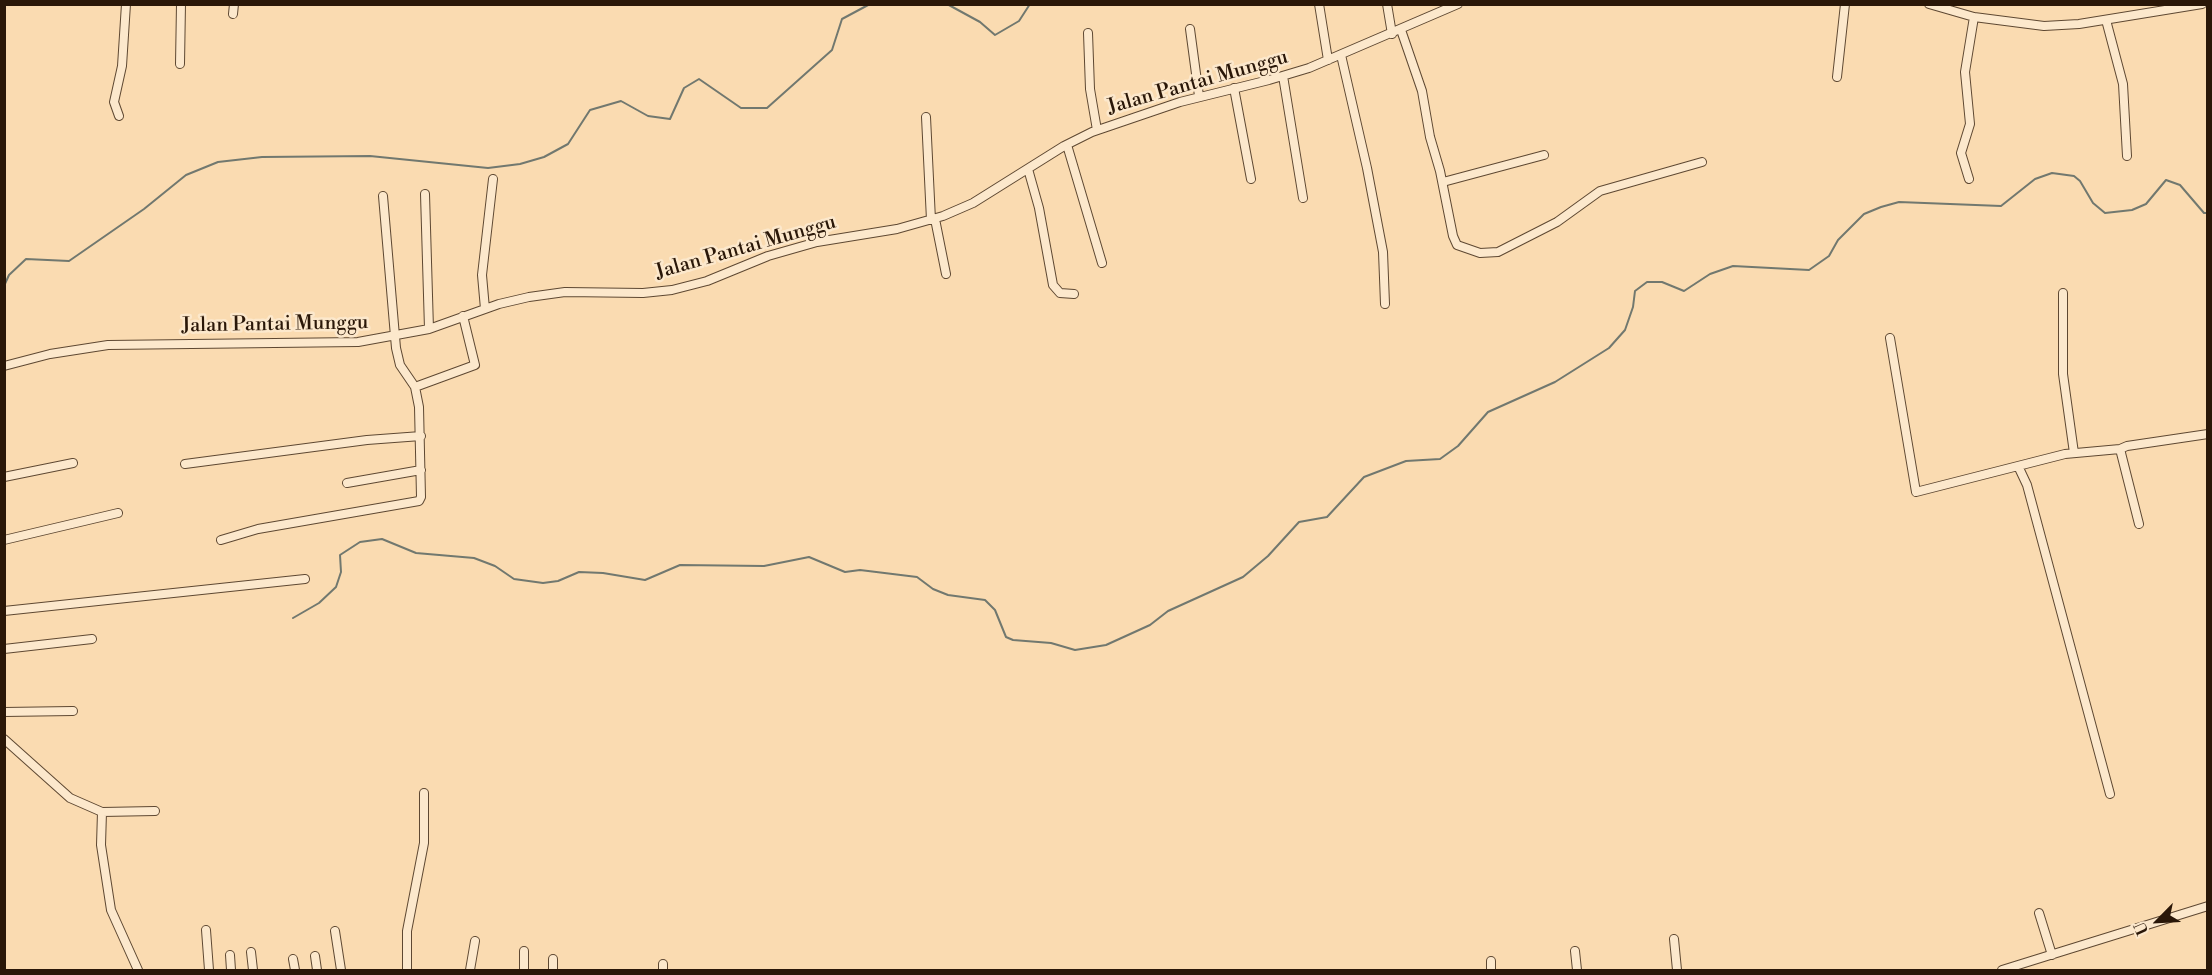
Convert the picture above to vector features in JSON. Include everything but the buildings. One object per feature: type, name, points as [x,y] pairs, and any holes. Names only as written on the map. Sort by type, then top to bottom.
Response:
[{"type":"street","points":[[119,116],[114,102],[122,66],[126,4]]},
{"type":"street","points":[[180,64],[181,4]]},
{"type":"street","points":[[1319,4],[1328,60]]},
{"type":"street","points":[[1387,4],[1392,34]]},
{"type":"street","points":[[1837,77],[1845,4]]},
{"type":"street","points":[[1929,4],[1974,16],[2044,26],[2106,20],[2202,4]]},
{"type":"street","name":"Jalan Pantai Munggu","points":[[4,366],[50,354],[108,345],[358,342],[429,329],[485,309],[529,297],[565,292],[643,293],[672,290],[707,280],[768,256],[817,242],[897,229],[933,219],[973,203],[1067,144],[1097,130],[1199,96],[1283,76],[1341,55],[1456,5]]},
{"type":"street","points":[[1969,179],[1961,153],[1970,124],[1965,72],[1974,16]]},
{"type":"street","points":[[2106,20],[2123,84],[2127,156]]},
{"type":"street","points":[[1190,29],[1199,96]]},
{"type":"street","points":[[1401,30],[1422,91],[1430,138],[1443,183],[1455,241],[1480,254],[1492,254],[1557,222],[1600,191],[1702,162]]},
{"type":"street","points":[[1088,33],[1090,89],[1097,130]]},
{"type":"street","points":[[1341,55],[1367,168],[1383,252],[1384,304]]},
{"type":"street","points":[[1283,76],[1303,198]]},
{"type":"street","points":[[1234,88],[1251,179]]},
{"type":"street","points":[[926,117],[933,219],[946,274]]},
{"type":"street","points":[[1067,144],[1102,263]]},
{"type":"street","points":[[1443,183],[1544,155]]},
{"type":"street","points":[[1028,169],[1039,208],[1053,285],[1060,293],[1074,294]]},
{"type":"street","points":[[485,309],[482,275],[493,179]]},
{"type":"street","points":[[426,194],[429,329]]},
{"type":"street","points":[[221,540],[305,520],[418,501],[422,492],[419,408],[414,387],[400,365],[383,196]]},
{"type":"street","points":[[2063,293],[2063,374],[2074,453]]},
{"type":"street","points":[[414,387],[475,365],[464,316]]},
{"type":"street","points":[[1890,338],[1916,492],[2074,453],[2120,449],[2208,434]]},
{"type":"street","points":[[185,464],[367,440],[421,436]]},
{"type":"street","points":[[2120,449],[2139,524]]},
{"type":"street","points":[[4,477],[73,463]]},
{"type":"street","points":[[2019,468],[2027,485],[2110,794]]},
{"type":"street","points":[[347,483],[420,470]]},
{"type":"street","points":[[4,540],[118,513]]},
{"type":"street","points":[[4,611],[305,579]]},
{"type":"street","points":[[4,649],[92,639]]},
{"type":"street","points":[[4,712],[73,711]]},
{"type":"street","points":[[4,739],[70,798],[102,812],[155,811]]},
{"type":"street","points":[[407,970],[407,930],[423,855],[424,793]]},
{"type":"street","points":[[102,812],[101,845],[111,910],[138,970]]},
{"type":"street","points":[[2002,970],[2208,906]]},
{"type":"street","points":[[2039,913],[2052,955]]},
{"type":"street","points":[[206,930],[209,970]]},
{"type":"street","points":[[335,931],[341,970]]},
{"type":"street","points":[[1674,939],[1677,970]]},
{"type":"street","points":[[470,970],[475,941]]},
{"type":"street","points":[[524,951],[524,970]]},
{"type":"street","points":[[1575,951],[1577,970]]},
{"type":"street","points":[[251,952],[253,970]]},
{"type":"street","points":[[230,955],[231,970]]},
{"type":"street","points":[[315,956],[317,970]]},
{"type":"street","points":[[293,959],[295,970]]},
{"type":"street","points":[[552,959],[554,970]]},
{"type":"street","points":[[1491,961],[1491,970]]},
{"type":"waterway","points":[[4,286],[9,275],[26,259],[69,261],[144,209],[186,175],[218,162],[262,157],[370,156],[488,168],[520,164],[544,157],[568,144],[590,110],[621,101],[648,116],[670,119],[684,88],[699,79],[741,108],[767,108],[832,50],[842,19],[870,4]]},
{"type":"waterway","points":[[947,4],[980,22],[995,35],[1019,21],[1030,4]]},
{"type":"waterway","points":[[293,618],[319,603],[336,587],[341,572],[340,555],[360,542],[382,539],[416,553],[474,558],[495,566],[514,579],[543,583],[558,581],[579,572],[603,573],[645,580],[680,565],[764,566],[809,557],[845,572],[860,570],[917,577],[933,589],[948,595],[985,600],[995,610],[1006,637],[1013,640],[1051,643],[1075,650],[1106,645],[1150,625],[1168,611],[1243,577],[1268,556],[1299,522],[1327,517],[1364,477],[1406,461],[1440,459],[1458,446],[1488,412],[1555,382],[1609,348],[1625,330],[1633,307],[1635,291],[1647,282],[1662,282],[1684,291],[1710,274],[1733,266],[1809,270],[1829,256],[1838,240],[1864,214],[1881,207],[1899,202],[2001,206],[2035,179],[2052,173],[2074,176],[2080,181],[2093,203],[2105,213],[2132,210],[2146,204],[2166,180],[2180,185],[2204,213],[2208,213]]}]
